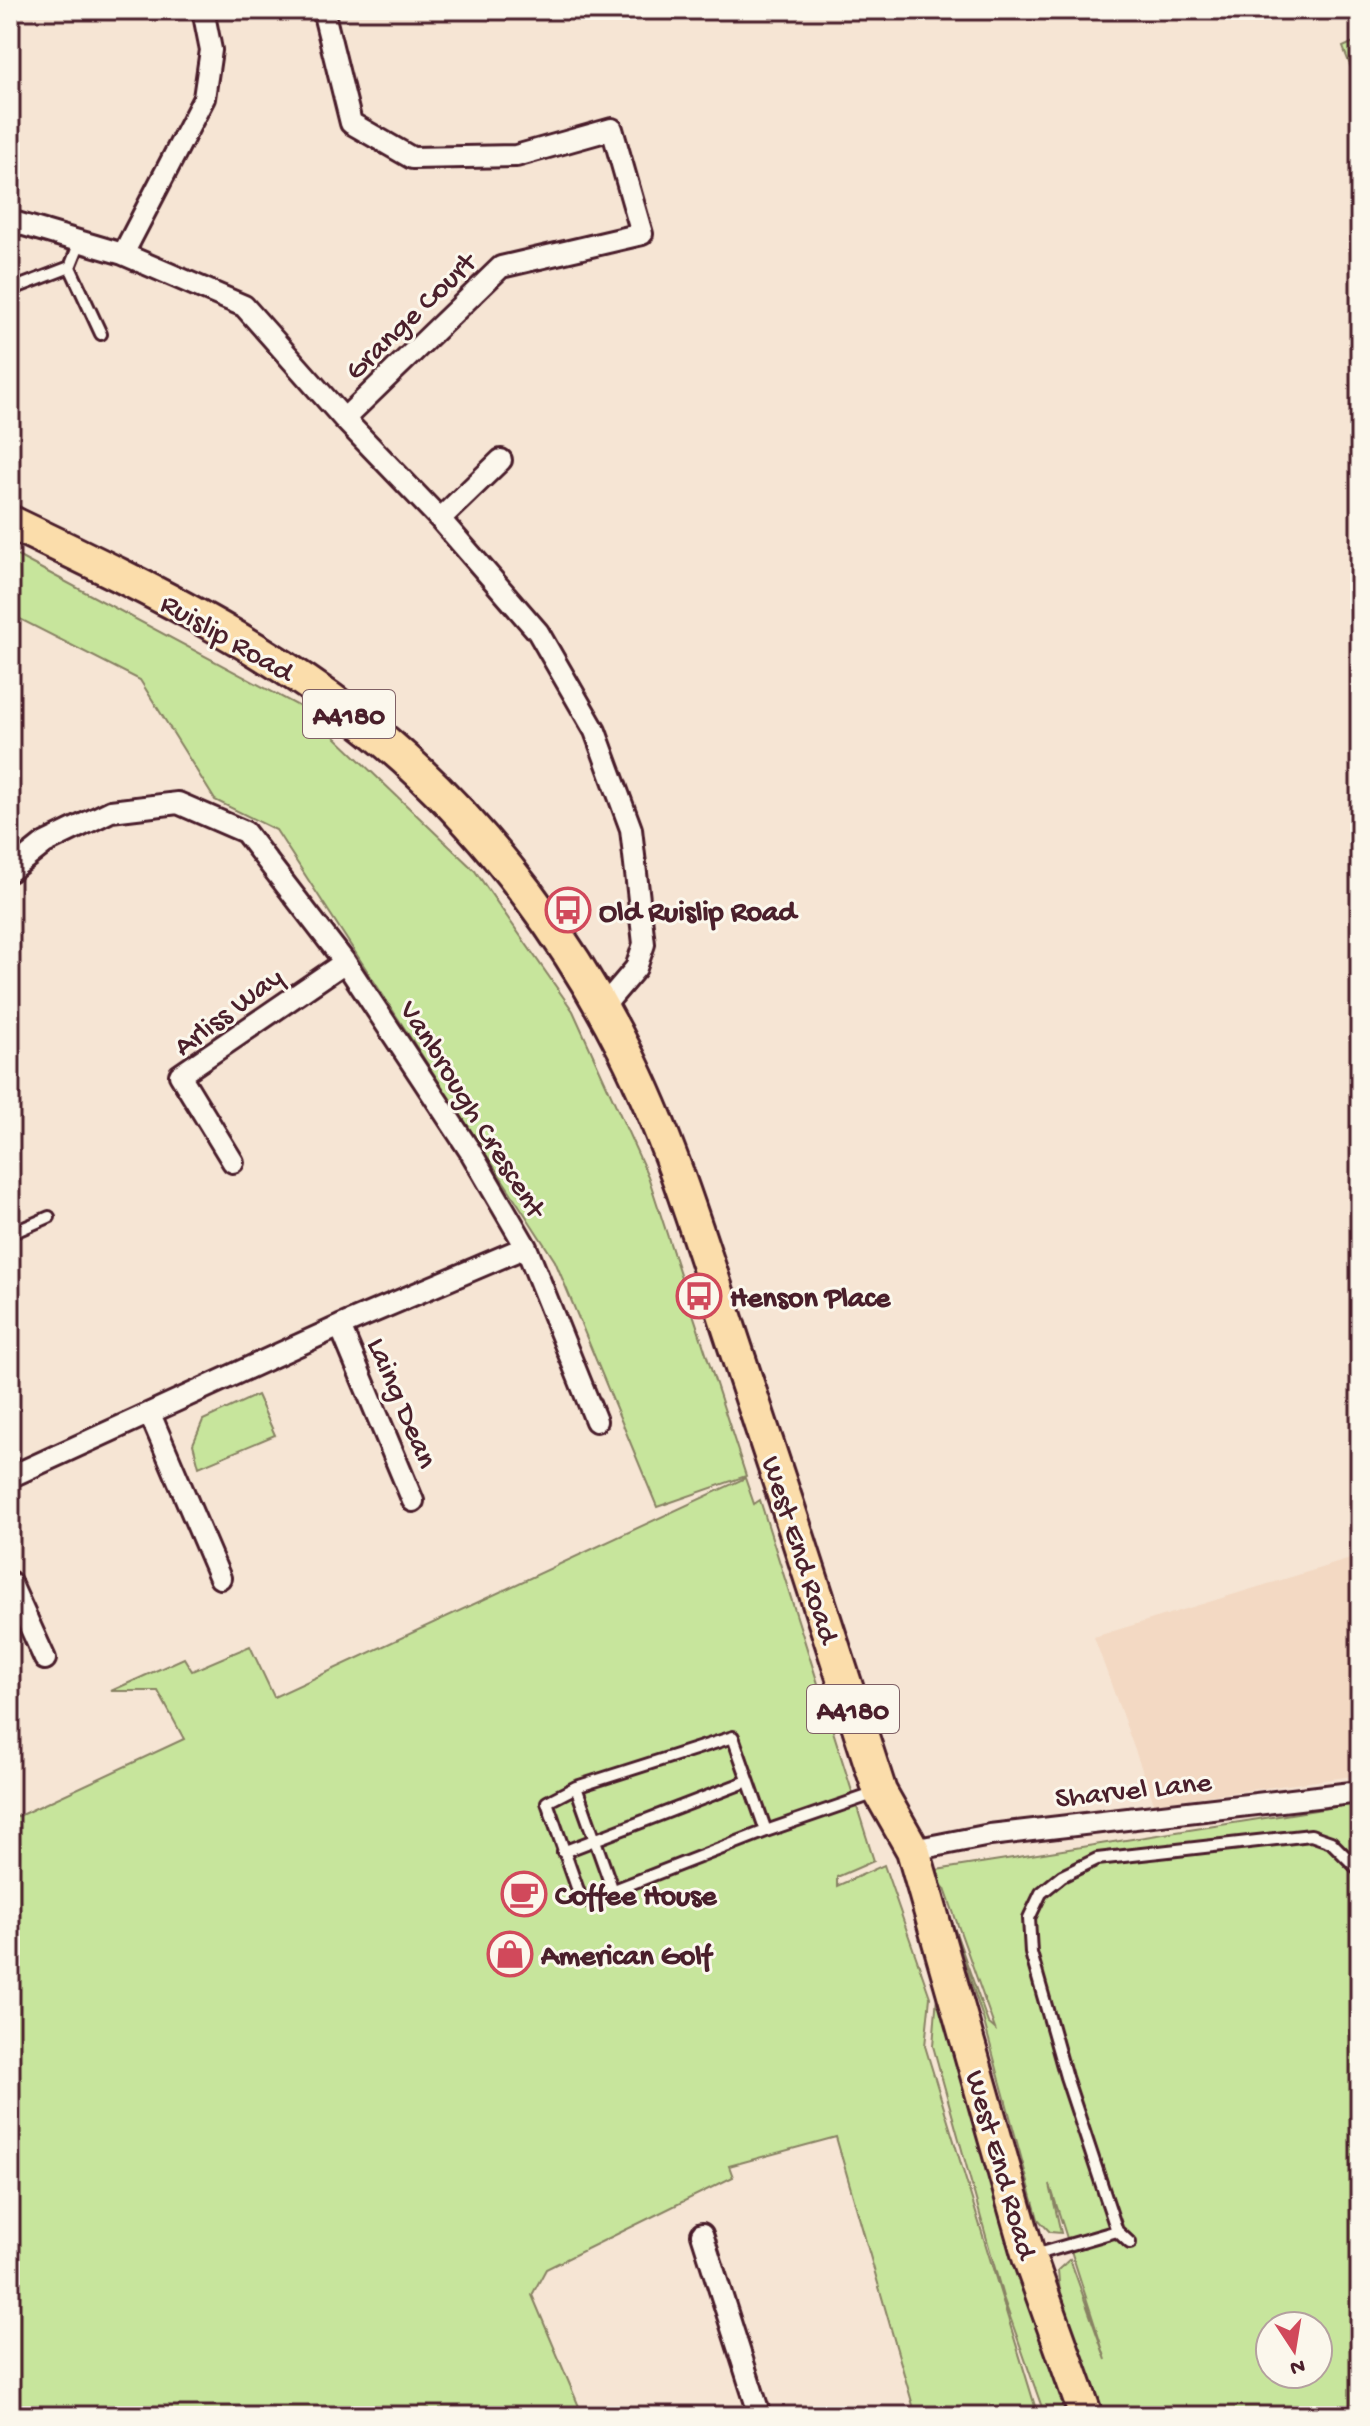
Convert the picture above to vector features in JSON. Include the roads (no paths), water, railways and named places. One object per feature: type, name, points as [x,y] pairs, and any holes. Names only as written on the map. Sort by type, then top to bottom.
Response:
[{"type":"main road","name":"Ruislip Road","points":[[10,522],[217,626],[317,689],[405,759],[496,855],[559,938],[602,1008]]},
{"type":"main road","name":"West End Road","points":[[602,1008],[625,1052],[673,1162],[880,1792],[913,1850],[1029,2257],[1086,2416]]},
{"type":"street","points":[[123,254],[204,98],[211,50],[203,10]]},
{"type":"street","name":"Grange Court","points":[[323,10],[351,123],[412,158],[516,156],[612,129],[642,234],[501,267],[344,419]]},
{"type":"street","points":[[10,221],[123,254],[244,306],[344,419],[440,519],[538,632],[595,731],[631,829],[644,944],[636,968],[602,1008]]},
{"type":"street","points":[[440,519],[501,460]]},
{"type":"street","name":"Vanbrough Crescent","points":[[10,871],[45,843],[111,811],[178,803],[245,832],[345,962],[470,1151],[526,1247],[340,1326],[10,1477]]},
{"type":"street","name":"Arliss Way","points":[[233,1162],[180,1075],[345,962]]},
{"type":"street","points":[[526,1247],[596,1421]]},
{"type":"street","name":"Laing Dean","points":[[340,1326],[413,1501]]},
{"type":"street","points":[[150,1414],[220,1578]]},
{"type":"street","points":[[10,1582],[45,1659]]},
{"type":"street","name":"Sharvel Lane","points":[[913,1850],[990,1835],[1360,1792]]},
{"type":"street","points":[[702,2234],[760,2416]]},
{"type":"lane","points":[[80,242],[70,267],[101,334]]},
{"type":"lane","points":[[10,290],[70,267]]},
{"type":"lane","points":[[10,1234],[49,1217]]},
{"type":"lane","points":[[766,1831],[733,1737],[576,1787],[547,1802],[580,1896],[586,1901],[766,1831],[880,1792]]},
{"type":"lane","points":[[563,1852],[748,1781]]},
{"type":"lane","points":[[576,1787],[613,1891]]},
{"type":"lane","points":[[1130,2243],[1117,2231],[1066,2077],[1031,1953],[1029,1918],[1041,1893],[1062,1876],[1097,1859],[1311,1835],[1331,1842],[1360,1871]]},
{"type":"lane","points":[[1029,2257],[1117,2231]]},
{"type":"place","name":"Old Ruislip Road","points":[[568,910]]},
{"type":"place","name":"Henson Place","points":[[699,1296]]},
{"type":"place","name":"Coffee House","points":[[524,1894]]},
{"type":"place","name":"American Golf","points":[[510,1954]]}]
